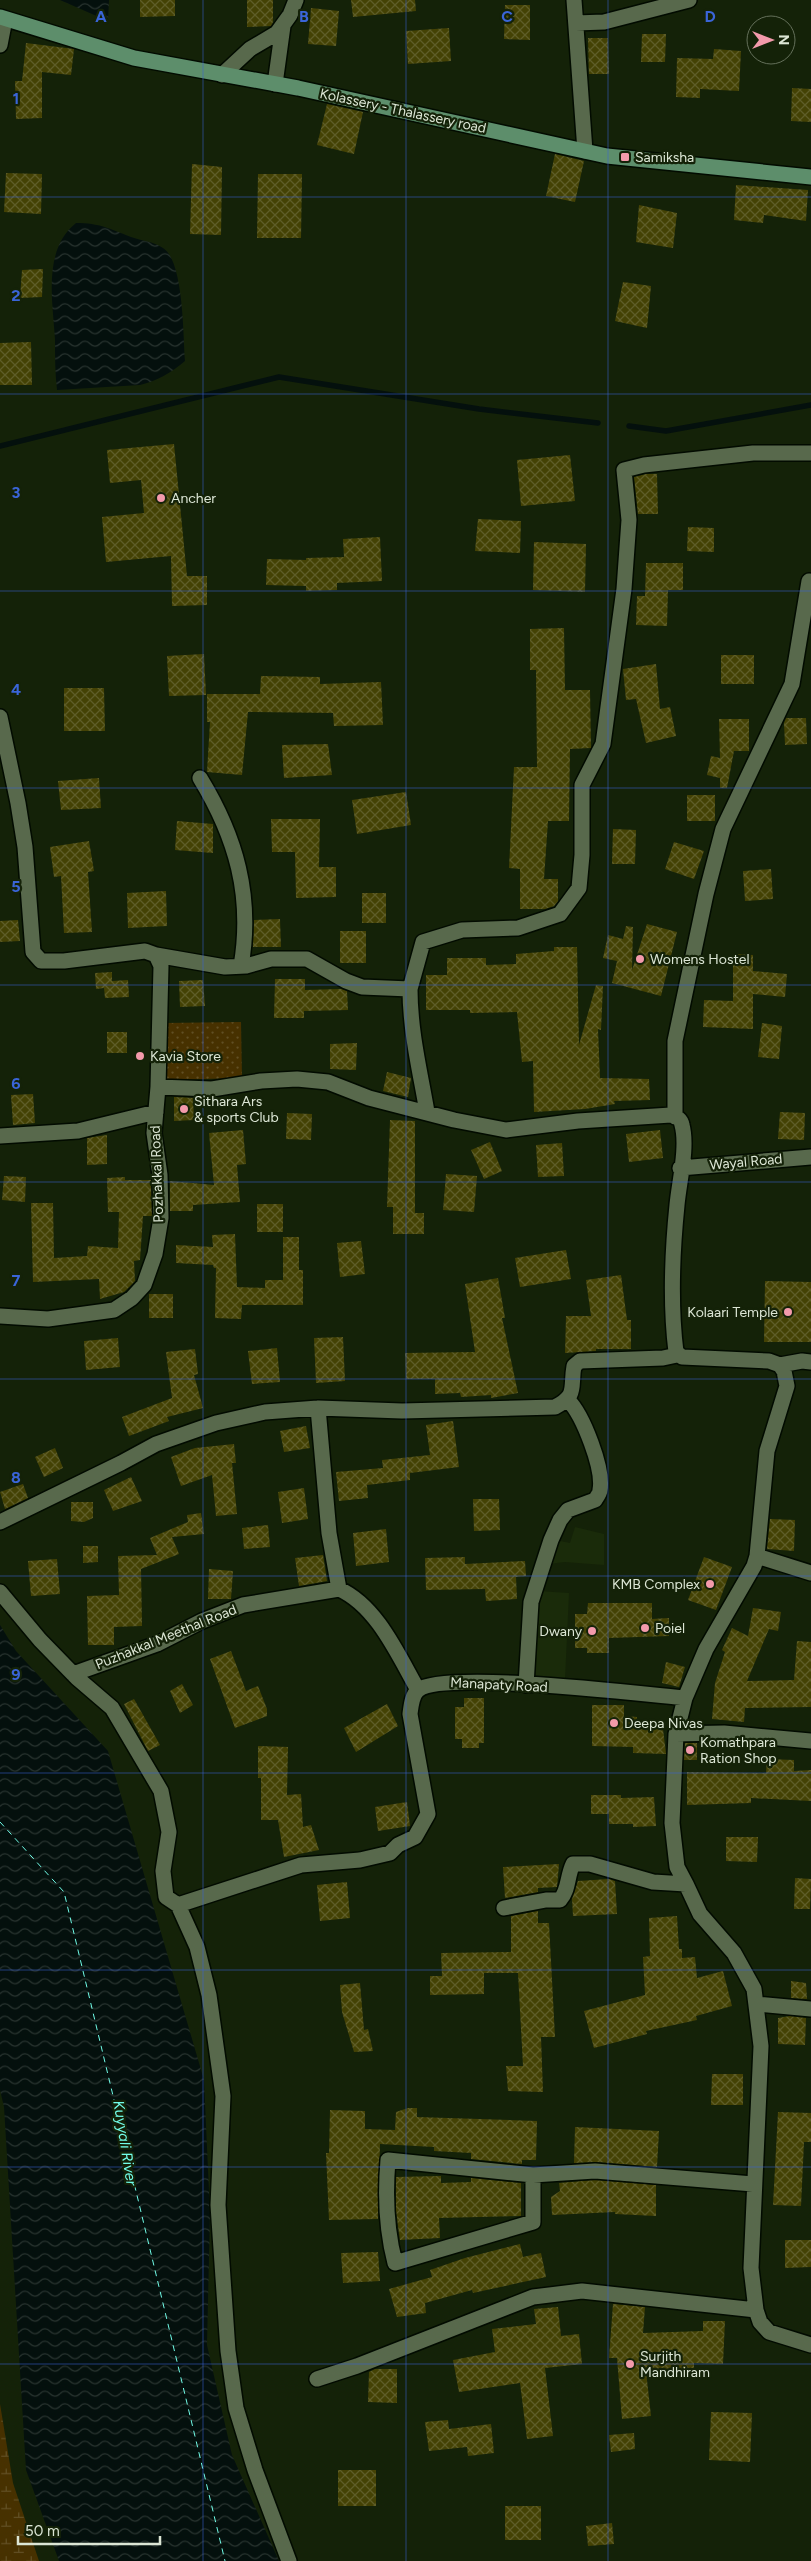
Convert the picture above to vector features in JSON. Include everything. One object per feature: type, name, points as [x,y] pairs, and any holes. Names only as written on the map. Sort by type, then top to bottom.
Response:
[{"type":"main road","name":"Kolassery - Thalassery road","points":[[2,18],[134,58],[275,84],[606,156],[811,177]]},
{"type":"street","points":[[222,74],[250,50],[277,33],[283,26],[296,0]]},
{"type":"street","points":[[574,0],[585,151]]},
{"type":"street","points":[[576,23],[604,22],[689,0]]},
{"type":"street","points":[[0,45],[2,18]]},
{"type":"street","points":[[275,84],[283,26]]},
{"type":"street","points":[[427,1112],[410,1022],[410,989],[423,942],[462,930],[518,928],[560,914],[579,888],[582,856],[582,785],[603,744],[624,589],[629,520],[624,470],[753,453],[811,453]]},
{"type":"street","points":[[675,1117],[675,1041],[706,894],[723,829],[792,684],[809,580]]},
{"type":"street","points":[[0,717],[23,838],[33,952],[41,961],[64,961],[145,951],[156,955],[226,966],[241,966],[271,959],[307,959],[346,981],[362,987],[410,989]]},
{"type":"street","points":[[200,778],[226,826],[239,870],[245,944],[241,966]]},
{"type":"street","name":"Pozhakkal Road","points":[[0,1316],[48,1319],[114,1310],[132,1298],[144,1285],[155,1254],[161,1218],[160,1175],[154,1133],[158,1087],[161,966],[156,955]]},
{"type":"street","points":[[158,1087],[212,1089],[261,1081],[297,1079],[328,1082],[369,1098],[506,1130],[578,1122],[671,1115],[675,1117],[682,1124],[684,1149],[680,1168],[673,1242],[674,1341],[678,1355]]},
{"type":"street","points":[[0,1136],[78,1131],[156,1112]]},
{"type":"street","name":"Wayal Road","points":[[680,1168],[811,1157]]},
{"type":"street","points":[[0,1522],[156,1444],[216,1423],[265,1412],[318,1408],[402,1411],[555,1407],[568,1400],[572,1392],[574,1366],[580,1361],[663,1358],[678,1355],[759,1359],[780,1366],[802,1361],[811,1362]]},
{"type":"street","points":[[780,1366],[784,1371],[787,1386],[767,1451],[757,1556],[754,1566],[706,1649],[685,1698],[676,1734],[672,1823],[677,1866],[700,1914],[734,1953],[754,1989],[761,2046],[758,2138],[753,2184],[751,2268],[756,2310],[760,2322],[769,2332],[811,2345]]},
{"type":"street","points":[[526,1685],[531,1602],[551,1540],[560,1520],[568,1510],[595,1500],[600,1491],[600,1476],[595,1456],[576,1408],[568,1400]]},
{"type":"street","points":[[178,1905],[300,1865],[360,1860],[390,1853],[398,1846],[415,1837],[428,1814],[410,1714],[412,1699],[418,1690],[391,1642],[361,1603],[352,1595],[339,1589],[329,1533],[318,1408]]},
{"type":"street","points":[[757,1556],[811,1573]]},
{"type":"street","name":"Puzhakkal Meethal Road","points":[[73,1674],[157,1644],[202,1621],[243,1606],[339,1589]]},
{"type":"street","points":[[0,1592],[40,1640],[73,1674],[112,1708],[160,1791],[169,1832],[163,1871],[166,1896],[178,1905],[197,1947],[206,1986],[223,2096],[218,2205],[223,2259],[224,2314],[236,2408],[255,2470],[288,2561]]},
{"type":"street","name":"Manapaty Road","points":[[418,1690],[435,1682],[459,1681],[685,1698]]},
{"type":"street","points":[[676,1734],[724,1733],[811,1741]]},
{"type":"street","points":[[504,1908],[546,1900],[560,1900],[566,1893],[568,1873],[573,1864],[590,1864],[653,1882],[686,1884]]},
{"type":"street","points":[[756,2004],[811,2009]]},
{"type":"street","points":[[533,2175],[533,2222],[395,2263],[388,2239],[386,2186],[388,2160],[533,2175],[595,2170],[753,2184]]},
{"type":"street","points":[[318,2379],[357,2366],[533,2297],[582,2292],[756,2310]]},
{"type":"shaded area","points":[[575,1527],[604,1534],[604,1565],[565,1562],[548,1564],[555,1540],[570,1543]]},
{"type":"shaded area","points":[[538,1591],[569,1593],[565,1679],[532,1678]]},
{"type":"green space","points":[[241,1022],[242,1078],[165,1080],[164,1023]]},
{"type":"green space","points":[[0,2404],[13,2483],[39,2561],[0,2561]]},
{"type":"water","points":[[60,0],[109,0],[108,21]]},
{"type":"water","points":[[76,223],[98,225],[151,242],[163,248],[170,256],[179,283],[185,361],[169,373],[140,385],[57,390],[52,277],[58,247],[65,234]]},
{"type":"water","name":"Kuyyali River","points":[[0,1625],[16,1651],[108,1751],[204,2080],[210,2214],[207,2345],[232,2455],[279,2561],[59,2561],[26,2470],[4,2107],[0,2090]]},
{"type":"building","points":[[140,0],[175,0],[175,16],[140,17]]},
{"type":"building","points":[[247,0],[273,0],[273,22],[271,26],[247,27]]},
{"type":"building","points":[[351,0],[415,0],[416,11],[353,17]]},
{"type":"building","points":[[505,5],[530,5],[530,40],[504,39]]},
{"type":"building","points":[[311,8],[339,11],[336,46],[308,44]]},
{"type":"building","points":[[449,28],[451,61],[408,64],[406,31]]},
{"type":"building","points":[[642,34],[666,34],[665,62],[641,62]]},
{"type":"building","points":[[588,38],[608,38],[609,74],[589,74]]},
{"type":"building","points":[[26,43],[74,49],[71,75],[42,72],[42,118],[16,119],[15,81],[22,81]]},
{"type":"building","points":[[714,49],[741,51],[739,91],[700,89],[700,98],[676,97],[677,58],[713,59]]},
{"type":"building","points":[[792,88],[811,89],[811,122],[791,121]]},
{"type":"building","points":[[327,104],[363,112],[354,154],[317,145]]},
{"type":"building","points":[[555,154],[584,161],[575,202],[546,196]]},
{"type":"building","points":[[192,164],[222,167],[221,235],[190,234]]},
{"type":"building","points":[[6,173],[42,174],[41,214],[4,212]]},
{"type":"building","points":[[258,174],[302,174],[301,238],[257,238]]},
{"type":"building","points":[[736,185],[808,190],[806,221],[764,215],[763,223],[734,220]]},
{"type":"building","points":[[639,205],[677,213],[673,248],[636,242]]},
{"type":"building","points":[[43,269],[42,297],[20,298],[22,270]]},
{"type":"building","points":[[623,282],[651,286],[647,328],[615,321]]},
{"type":"building","points":[[31,342],[32,385],[0,385],[0,343]]},
{"type":"building","name":"Ancher","points":[[174,444],[187,576],[207,576],[207,605],[172,606],[171,556],[106,562],[102,517],[144,513],[141,480],[110,483],[107,450]]},
{"type":"building","points":[[570,455],[575,501],[521,506],[517,460]]},
{"type":"building","points":[[657,474],[658,514],[638,514],[634,477]]},
{"type":"building","points":[[478,519],[521,521],[520,553],[475,551]]},
{"type":"building","points":[[688,527],[714,528],[714,552],[687,551]]},
{"type":"building","points":[[380,537],[382,581],[337,583],[337,590],[306,591],[306,586],[266,585],[267,559],[306,560],[306,558],[344,557],[343,539]]},
{"type":"building","points":[[534,542],[586,544],[585,592],[533,590]]},
{"type":"building","points":[[646,563],[683,563],[683,590],[668,590],[667,626],[636,625],[637,596],[645,596]]},
{"type":"building","points":[[564,628],[565,690],[590,690],[591,748],[570,749],[569,821],[548,821],[544,879],[558,879],[558,901],[554,906],[545,909],[520,909],[520,869],[509,868],[514,767],[537,767],[536,670],[530,670],[530,629]]},
{"type":"building","points":[[204,654],[206,695],[169,696],[167,656]]},
{"type":"building","points":[[721,655],[754,655],[754,684],[721,684]]},
{"type":"building","points":[[656,664],[660,709],[670,707],[676,736],[646,743],[636,699],[626,700],[623,669]]},
{"type":"building","points":[[261,676],[320,677],[320,684],[381,682],[383,725],[334,726],[333,713],[248,712],[242,775],[207,772],[210,722],[207,722],[207,694],[260,694]]},
{"type":"building","points":[[64,688],[104,688],[105,731],[64,731]]},
{"type":"building","points":[[786,718],[806,718],[807,744],[785,745],[784,723]]},
{"type":"building","points":[[719,719],[749,719],[749,751],[734,751],[727,788],[720,788],[720,778],[707,775],[711,756],[720,758]]},
{"type":"building","points":[[328,744],[332,775],[284,778],[282,745]]},
{"type":"building","points":[[99,778],[101,808],[61,810],[58,781]]},
{"type":"building","points":[[406,792],[411,825],[357,834],[352,800]]},
{"type":"building","points":[[687,795],[715,795],[715,821],[687,821]]},
{"type":"building","points":[[271,819],[320,819],[319,867],[336,867],[336,897],[296,898],[295,852],[272,852]]},
{"type":"building","points":[[177,821],[213,824],[213,853],[175,850]]},
{"type":"building","points":[[613,829],[636,830],[635,864],[612,864]]},
{"type":"building","points":[[89,841],[94,871],[88,872],[92,932],[64,933],[61,876],[54,877],[50,847]]},
{"type":"building","points":[[674,842],[704,851],[694,879],[665,869]]},
{"type":"building","points":[[771,869],[773,899],[745,901],[743,871]]},
{"type":"building","points":[[166,891],[167,926],[128,928],[127,893]]},
{"type":"building","points":[[362,893],[386,893],[386,923],[362,923]]},
{"type":"building","points":[[280,919],[281,947],[253,947],[254,920]]},
{"type":"building","points":[[18,920],[20,941],[0,942],[0,921]]},
{"type":"building","name":"Womens Hostel","points":[[647,924],[677,932],[661,996],[612,983],[617,961],[603,958],[608,935],[623,939],[626,926],[633,927],[632,970]]},
{"type":"building","points":[[340,931],[366,931],[366,963],[340,963]]},
{"type":"building","points":[[554,947],[577,947],[579,1045],[596,985],[603,986],[601,1030],[598,1029],[600,1078],[649,1079],[650,1100],[614,1101],[615,1104],[585,1109],[534,1112],[533,1061],[522,1062],[517,1012],[470,1013],[470,1010],[426,1010],[426,975],[447,975],[447,958],[486,958],[486,965],[516,964],[516,954],[554,951]]},
{"type":"building","points":[[733,954],[753,955],[753,971],[787,974],[785,997],[753,994],[753,1029],[703,1027],[704,1000],[733,1001]]},
{"type":"building","points":[[112,972],[112,981],[128,980],[129,997],[105,998],[104,988],[96,989],[95,973]]},
{"type":"building","points":[[275,979],[305,979],[305,990],[341,989],[347,991],[348,1010],[304,1011],[304,1018],[274,1018]]},
{"type":"building","points":[[203,980],[205,1006],[180,1007],[179,981]]},
{"type":"building","points":[[762,1023],[782,1026],[779,1059],[758,1057]]},
{"type":"building","points":[[107,1032],[127,1032],[127,1053],[107,1053]]},
{"type":"building","points":[[357,1043],[356,1070],[330,1069],[330,1044]]},
{"type":"building","points":[[387,1072],[411,1078],[408,1097],[383,1091]]},
{"type":"building","points":[[33,1094],[35,1123],[13,1125],[11,1095]]},
{"type":"building","name":"Sithara Ars & sports Club","points":[[174,1097],[193,1098],[194,1120],[174,1121]]},
{"type":"building","points":[[780,1112],[805,1113],[804,1140],[778,1139]]},
{"type":"building","points":[[287,1113],[312,1114],[311,1140],[286,1139]]},
{"type":"building","points":[[390,1120],[415,1121],[415,1213],[424,1213],[424,1234],[393,1234],[393,1207],[387,1207]]},
{"type":"building","points":[[243,1130],[246,1164],[237,1165],[240,1202],[193,1205],[193,1211],[170,1211],[170,1181],[214,1185],[209,1133]]},
{"type":"building","points":[[660,1130],[663,1158],[629,1162],[626,1134]]},
{"type":"building","points":[[107,1135],[107,1164],[87,1165],[87,1138]]},
{"type":"building","points":[[490,1142],[502,1171],[484,1179],[471,1150]]},
{"type":"building","points":[[562,1143],[564,1176],[538,1177],[536,1145]]},
{"type":"building","points":[[446,1174],[477,1176],[474,1212],[443,1210]]},
{"type":"building","points":[[4,1176],[26,1177],[25,1202],[2,1200]]},
{"type":"building","points":[[125,1177],[125,1180],[151,1180],[152,1216],[143,1216],[140,1260],[134,1261],[135,1281],[124,1292],[100,1299],[99,1279],[33,1282],[31,1203],[53,1203],[54,1258],[87,1256],[88,1246],[118,1248],[119,1212],[108,1212],[107,1178]]},
{"type":"building","points":[[257,1204],[283,1204],[283,1232],[257,1232]]},
{"type":"building","points":[[235,1234],[237,1287],[265,1288],[265,1280],[283,1280],[283,1237],[299,1237],[299,1270],[303,1270],[303,1305],[242,1305],[241,1319],[215,1318],[216,1268],[213,1265],[176,1263],[176,1245],[213,1247],[212,1235]]},
{"type":"building","points":[[361,1241],[365,1274],[340,1277],[337,1243]]},
{"type":"building","points":[[566,1250],[571,1279],[520,1287],[515,1258]]},
{"type":"building","points":[[621,1275],[627,1320],[631,1320],[631,1349],[596,1349],[596,1351],[565,1353],[566,1316],[591,1316],[586,1280]]},
{"type":"building","points":[[498,1278],[505,1318],[502,1318],[518,1393],[491,1398],[491,1395],[461,1397],[460,1393],[435,1394],[435,1379],[406,1379],[405,1353],[475,1352],[465,1284]]},
{"type":"building","name":"Kolaari Temple","points":[[765,1281],[811,1282],[811,1342],[764,1342]]},
{"type":"building","points":[[149,1294],[173,1294],[173,1318],[149,1318]]},
{"type":"building","points":[[343,1337],[345,1381],[316,1383],[314,1338]]},
{"type":"building","points":[[118,1338],[120,1367],[86,1370],[84,1341]]},
{"type":"building","points":[[277,1348],[280,1382],[252,1384],[248,1351]]},
{"type":"building","points":[[195,1349],[198,1374],[194,1375],[203,1408],[167,1417],[169,1421],[129,1436],[122,1417],[172,1398],[166,1352]]},
{"type":"building","points":[[453,1421],[459,1467],[410,1473],[410,1480],[367,1485],[368,1498],[339,1501],[336,1472],[383,1468],[382,1460],[430,1455],[426,1425]]},
{"type":"building","points":[[306,1426],[310,1448],[284,1452],[280,1431]]},
{"type":"building","points":[[234,1444],[236,1463],[232,1463],[237,1514],[216,1516],[212,1475],[181,1486],[171,1457],[195,1448]]},
{"type":"building","points":[[55,1448],[63,1468],[44,1477],[35,1457]]},
{"type":"building","points":[[131,1477],[142,1501],[113,1511],[104,1490]]},
{"type":"building","points":[[23,1484],[28,1498],[5,1509],[0,1492]]},
{"type":"building","points":[[304,1488],[308,1519],[282,1523],[278,1492]]},
{"type":"building","points":[[473,1499],[499,1499],[500,1530],[474,1531]]},
{"type":"building","points":[[71,1502],[93,1502],[93,1518],[84,1522],[71,1521]]},
{"type":"building","points":[[201,1513],[204,1534],[172,1537],[179,1554],[141,1569],[142,1626],[114,1627],[114,1645],[88,1645],[87,1596],[119,1595],[118,1556],[157,1555],[150,1538],[188,1522],[187,1515]]},
{"type":"building","points":[[770,1519],[795,1520],[794,1551],[767,1549]]},
{"type":"building","points":[[268,1525],[270,1547],[244,1549],[242,1528]]},
{"type":"building","points":[[386,1529],[389,1562],[356,1566],[353,1533]]},
{"type":"building","points":[[83,1546],[98,1546],[98,1562],[83,1563]]},
{"type":"building","points":[[323,1555],[327,1581],[299,1586],[295,1558]]},
{"type":"building","points":[[465,1557],[465,1564],[525,1561],[526,1576],[516,1577],[517,1599],[486,1601],[485,1589],[426,1590],[425,1558]]},
{"type":"building","name":"KMB Complex","points":[[704,1557],[732,1567],[716,1610],[688,1600]]},
{"type":"building","points":[[57,1559],[60,1594],[31,1596],[28,1561]]},
{"type":"building","points":[[209,1569],[233,1571],[231,1599],[208,1599]]},
{"type":"building","points":[[588,1603],[652,1603],[652,1619],[669,1618],[669,1636],[609,1638],[609,1653],[587,1653],[587,1648],[575,1648],[575,1614],[587,1614]]},
{"type":"building","points":[[753,1608],[781,1612],[778,1631],[769,1629],[747,1681],[794,1680],[797,1641],[811,1642],[811,1707],[745,1708],[744,1722],[712,1719],[715,1683],[725,1652],[722,1650],[732,1628],[748,1636]]},
{"type":"building","points":[[231,1651],[246,1691],[258,1686],[267,1709],[267,1716],[235,1728],[210,1659]]},
{"type":"building","points":[[666,1662],[685,1667],[679,1687],[662,1683]]},
{"type":"building","points":[[182,1684],[193,1705],[180,1713],[170,1691]]},
{"type":"building","points":[[464,1698],[484,1698],[484,1743],[479,1743],[479,1748],[462,1748],[462,1739],[455,1739],[455,1707],[464,1707]]},
{"type":"building","points":[[134,1699],[160,1745],[148,1751],[124,1704]]},
{"type":"building","points":[[387,1704],[398,1726],[356,1752],[344,1728]]},
{"type":"building","name":"Deepa Nivas","points":[[592,1705],[624,1705],[624,1716],[637,1717],[637,1728],[663,1729],[666,1754],[633,1753],[633,1747],[592,1746]]},
{"type":"building","name":"Komathpara Ration Shop","points":[[685,1743],[697,1743],[697,1760],[684,1760]]},
{"type":"building","points":[[258,1746],[288,1747],[287,1795],[301,1794],[303,1827],[311,1825],[319,1850],[284,1857],[278,1820],[261,1820],[261,1778],[258,1778]]},
{"type":"building","points":[[767,1759],[794,1760],[794,1771],[811,1770],[811,1801],[751,1798],[751,1803],[687,1805],[687,1772],[766,1773]]},
{"type":"building","points":[[591,1795],[621,1795],[621,1798],[654,1797],[656,1826],[633,1827],[633,1824],[609,1824],[609,1814],[591,1814]]},
{"type":"building","points":[[407,1802],[410,1826],[378,1831],[375,1807]]},
{"type":"building","points":[[726,1837],[758,1837],[757,1862],[726,1861]]},
{"type":"building","points":[[559,1864],[557,1887],[538,1888],[538,1892],[505,1898],[503,1867]]},
{"type":"building","points":[[795,1878],[811,1879],[810,1909],[794,1909]]},
{"type":"building","points":[[609,1879],[615,1881],[617,1914],[573,1916],[572,1899],[578,1881]]},
{"type":"building","points":[[347,1882],[350,1918],[320,1921],[317,1885]]},
{"type":"building","points":[[538,1911],[538,1923],[549,1923],[555,2037],[541,2037],[543,2092],[508,2091],[506,2066],[523,2066],[518,1973],[484,1973],[484,1994],[430,1995],[430,1976],[442,1976],[441,1953],[511,1952],[511,1916]]},
{"type":"building","points":[[677,1916],[679,1949],[682,1949],[682,1958],[695,1957],[697,1978],[723,1971],[732,2006],[696,2016],[697,2020],[646,2031],[647,2034],[594,2048],[584,2011],[645,1995],[643,1957],[650,1956],[649,1918]]},
{"type":"building","points":[[791,1981],[806,1983],[807,1999],[791,1998]]},
{"type":"building","points":[[360,1983],[364,2030],[368,2029],[373,2051],[354,2052],[342,2012],[340,1985]]},
{"type":"building","points":[[790,2016],[806,2018],[805,2045],[778,2044],[778,2018]]},
{"type":"building","points":[[712,2074],[743,2074],[743,2105],[711,2105]]},
{"type":"building","points":[[408,2108],[417,2108],[417,2117],[537,2121],[536,2160],[522,2160],[522,2164],[471,2159],[471,2153],[434,2151],[434,2147],[380,2144],[378,2219],[329,2220],[326,2153],[329,2153],[330,2110],[365,2111],[365,2129],[395,2130],[396,2112]]},
{"type":"building","points":[[778,2112],[811,2113],[811,2142],[804,2142],[801,2206],[773,2205]]},
{"type":"building","points":[[575,2127],[659,2131],[657,2167],[596,2162],[574,2163]]},
{"type":"building","points":[[441,2176],[441,2183],[471,2182],[471,2178],[521,2183],[521,2216],[439,2218],[440,2238],[400,2240],[396,2211],[396,2177]]},
{"type":"building","points":[[595,2180],[656,2185],[656,2216],[615,2214],[615,2212],[552,2215],[551,2197],[560,2191],[559,2183]]},
{"type":"building","points":[[785,2240],[811,2240],[811,2267],[785,2268]]},
{"type":"building","points":[[520,2244],[523,2257],[541,2253],[546,2277],[473,2293],[472,2290],[425,2303],[426,2313],[397,2317],[389,2289],[432,2277],[430,2270],[465,2258]]},
{"type":"building","points":[[378,2252],[380,2281],[343,2283],[341,2253]]},
{"type":"building","points":[[613,2304],[645,2307],[643,2333],[703,2331],[703,2321],[725,2321],[723,2364],[694,2363],[694,2369],[646,2371],[651,2416],[622,2419],[617,2358],[609,2358]]},
{"type":"building","points":[[558,2307],[561,2336],[579,2334],[582,2364],[545,2368],[553,2436],[527,2439],[520,2383],[459,2392],[453,2360],[495,2352],[492,2329],[536,2324],[534,2309]]},
{"type":"building","points":[[375,2369],[397,2369],[397,2403],[368,2402],[369,2372]]},
{"type":"building","points":[[711,2412],[752,2413],[750,2462],[709,2460]]},
{"type":"building","points":[[448,2420],[449,2429],[491,2424],[494,2453],[468,2456],[467,2447],[429,2451],[425,2422]]},
{"type":"building","points":[[634,2433],[635,2449],[611,2452],[609,2435]]},
{"type":"building","points":[[338,2470],[376,2470],[376,2506],[338,2506]]},
{"type":"building","points":[[505,2506],[541,2506],[541,2540],[505,2540]]},
{"type":"building","points":[[612,2523],[614,2544],[588,2546],[586,2526]]},
{"type":"waterway","points":[[0,446],[279,377],[479,409],[598,423]]},
{"type":"waterway","points":[[629,426],[666,431],[811,405]]},
{"type":"ferry route","points":[[0,1822],[64,1892],[225,2561]]},
{"type":"place","name":"Samiksha","points":[[625,157]]},
{"type":"place","name":"Ancher","points":[[161,498]]},
{"type":"place","name":"Womens Hostel","points":[[640,959]]},
{"type":"place","name":"Kavia Store","points":[[140,1056]]},
{"type":"place","name":"Sithara Ars & sports Club","points":[[184,1109]]},
{"type":"place","name":"Kolaari Temple","points":[[788,1312]]},
{"type":"place","name":"KMB Complex","points":[[710,1584]]},
{"type":"place","name":"Poiel","points":[[645,1628]]},
{"type":"place","name":"Dwany","points":[[592,1631]]},
{"type":"place","name":"Deepa Nivas","points":[[614,1723]]},
{"type":"place","name":"Komathpara Ration Shop","points":[[690,1750]]},
{"type":"place","name":"Surjith Mandhiram","points":[[630,2364]]}]
